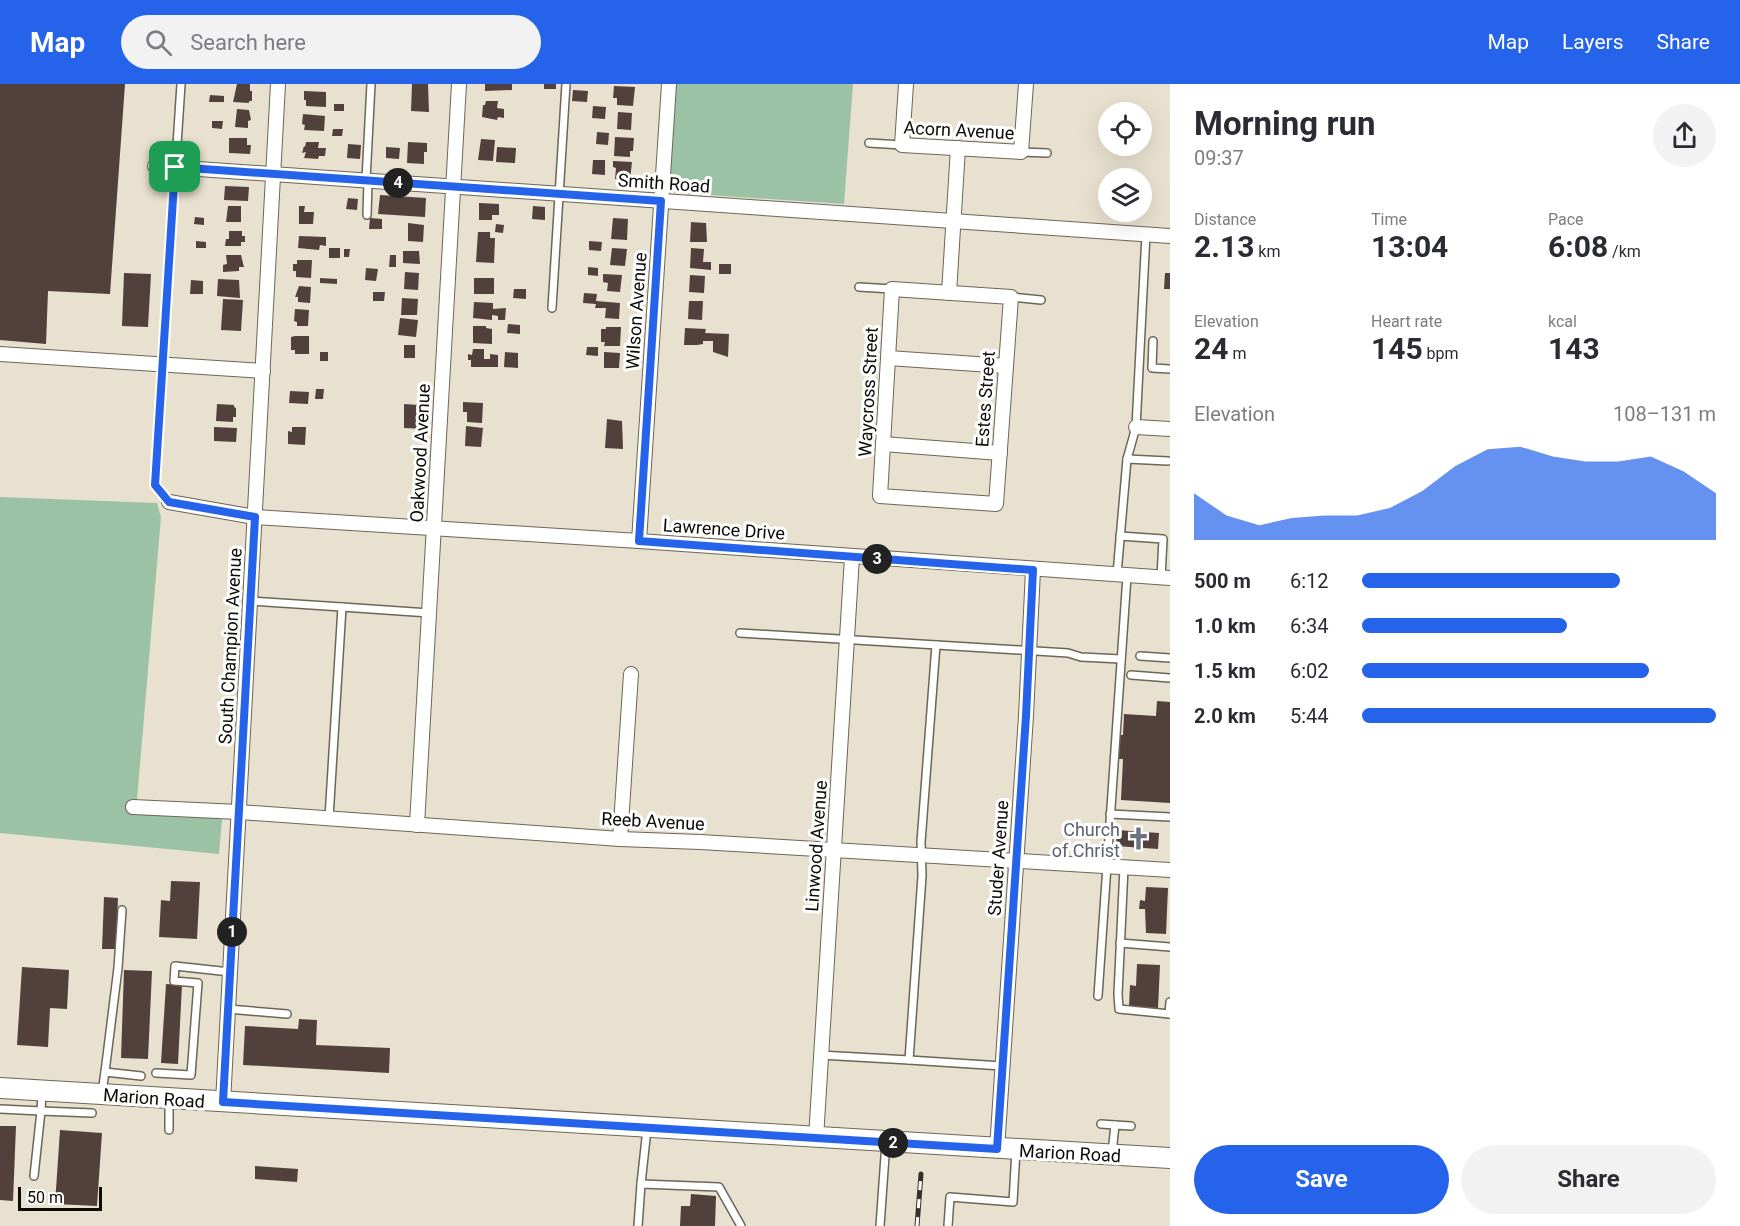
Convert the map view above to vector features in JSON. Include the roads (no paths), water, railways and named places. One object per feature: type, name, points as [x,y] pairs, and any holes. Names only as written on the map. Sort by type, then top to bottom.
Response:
[{"type":"street","name":"South Champion Avenue","points":[[223,1102],[278,84]]},
{"type":"street","name":"Oakwood Avenue","points":[[417,825],[459,84]]},
{"type":"street","name":"Wilson Avenue","points":[[639,541],[669,84]]},
{"type":"street","points":[[902,144],[906,84]]},
{"type":"street","points":[[1021,152],[1026,84]]},
{"type":"street","name":"Acorn Avenue","points":[[902,144],[1021,152]]},
{"type":"street","points":[[949,293],[958,148]]},
{"type":"street","name":"Smith Road","points":[[155,166],[1170,236]]},
{"type":"street","points":[[892,289],[1011,297]]},
{"type":"street","name":"Waycross Street","points":[[892,289],[880,496],[996,504]]},
{"type":"street","name":"Estes Street","points":[[996,504],[1011,297]]},
{"type":"street","points":[[0,354],[263,371]]},
{"type":"street","points":[[888,358],[1006,366]]},
{"type":"street","points":[[1136,427],[1170,429]]},
{"type":"street","points":[[883,444],[1000,453]]},
{"type":"street","name":"Lawrence Drive","points":[[169,502],[255,517],[1165,578]]},
{"type":"street","name":"Linwood Avenue","points":[[816,1138],[852,557]]},
{"type":"street","name":"Studer Avenue","points":[[1006,1150],[1002,1066],[1033,570]]},
{"type":"street","points":[[620,839],[631,674]]},
{"type":"street","name":"Reeb Avenue","points":[[133,807],[239,812],[620,839],[1170,870]]},
{"type":"street","name":"Marion Road","points":[[0,1088],[886,1143],[1170,1158]]},
{"type":"lane","points":[[169,502],[155,485],[181,84]]},
{"type":"lane","points":[[367,215],[371,84]]},
{"type":"lane","points":[[552,308],[566,84]]},
{"type":"lane","name":"Acorn Avenue","points":[[869,143],[902,144]]},
{"type":"lane","name":"Acorn Avenue","points":[[1021,152],[1047,153]]},
{"type":"lane","points":[[1098,996],[1121,659],[1120,536],[1127,459],[1136,427],[1146,234]]},
{"type":"lane","points":[[859,287],[892,289]]},
{"type":"lane","points":[[1011,297],[1041,300]]},
{"type":"lane","points":[[1152,368],[1153,341]]},
{"type":"lane","points":[[1139,366],[1170,369]]},
{"type":"lane","points":[[1127,459],[1168,461]]},
{"type":"lane","points":[[1120,536],[1163,539],[1165,578]]},
{"type":"lane","points":[[250,601],[429,613]]},
{"type":"lane","points":[[329,818],[342,607]]},
{"type":"lane","points":[[740,633],[1121,659]]},
{"type":"lane","points":[[909,1060],[936,645]]},
{"type":"lane","points":[[1140,657],[1170,658]]},
{"type":"lane","points":[[1131,675],[1170,678]]},
{"type":"lane","points":[[1110,814],[1170,817]]},
{"type":"lane","points":[[1124,868],[1119,1009],[1170,1014],[1170,1002]]},
{"type":"lane","points":[[102,1095],[118,968],[122,910]]},
{"type":"lane","points":[[1120,943],[1170,947]]},
{"type":"lane","points":[[156,1072],[191,1075],[198,983],[174,981],[175,966],[230,972]]},
{"type":"lane","points":[[228,1009],[287,1014]]},
{"type":"lane","points":[[820,1055],[1002,1066]]},
{"type":"lane","points":[[105,1072],[141,1076]]},
{"type":"lane","points":[[34,1176],[42,1091]]},
{"type":"lane","points":[[169,1099],[169,1130]]},
{"type":"lane","points":[[0,1109],[92,1113]]},
{"type":"lane","points":[[1101,1124],[1131,1126]]},
{"type":"lane","points":[[1112,1155],[1114,1125]]},
{"type":"lane","points":[[638,1226],[647,1128]]},
{"type":"lane","points":[[880,1226],[886,1143]]},
{"type":"lane","points":[[948,1226],[950,1197],[1014,1202],[1006,1150]]},
{"type":"lane","points":[[641,1184],[719,1187],[741,1226]]},
{"type":"railway","points":[[917,1226],[921,1174]]},
{"type":"place","name":"Church of Christ","points":[[1138,839]]}]
